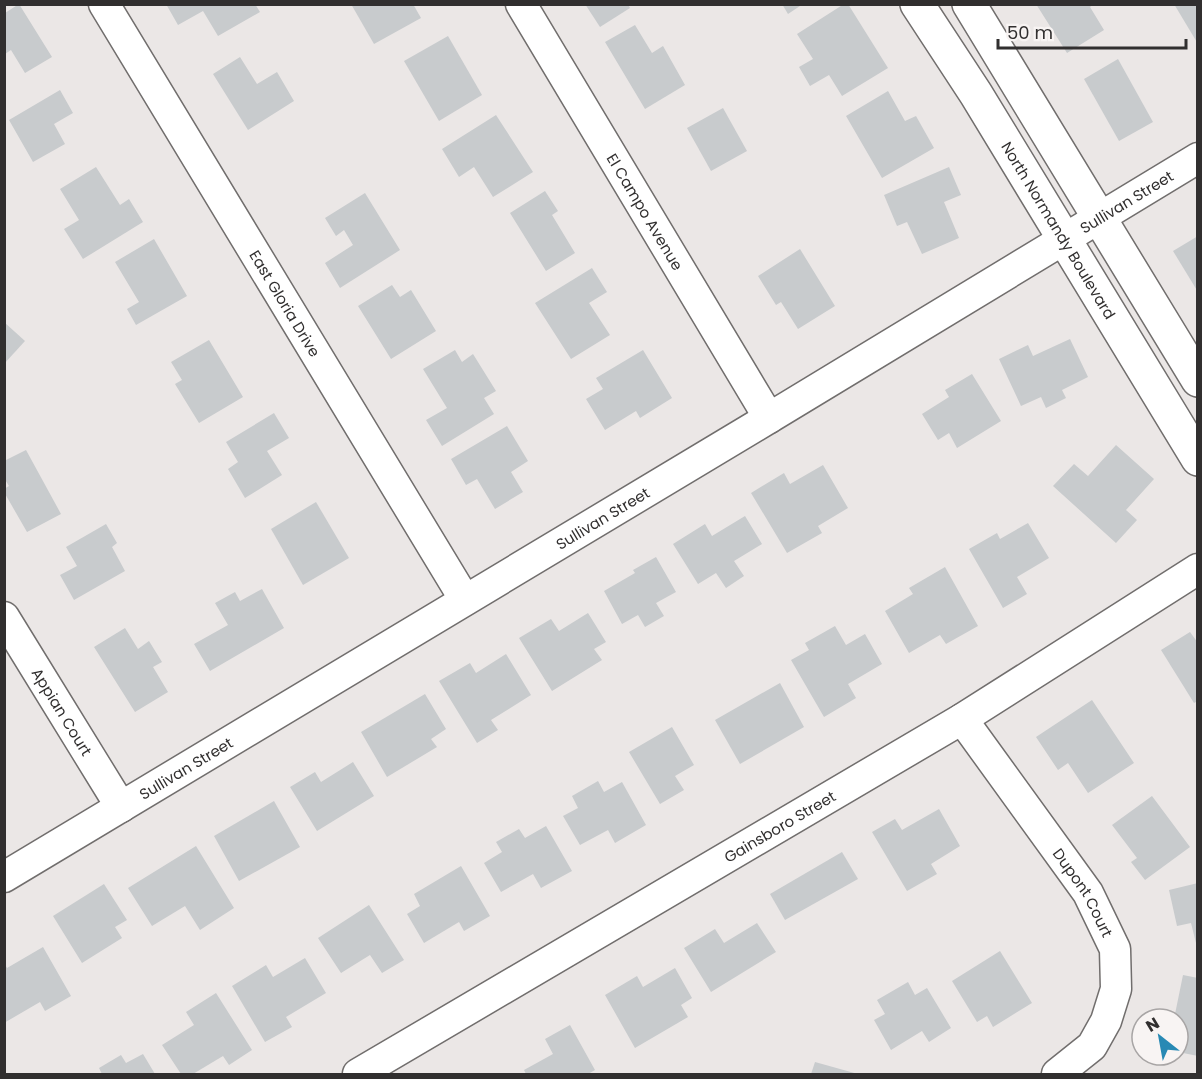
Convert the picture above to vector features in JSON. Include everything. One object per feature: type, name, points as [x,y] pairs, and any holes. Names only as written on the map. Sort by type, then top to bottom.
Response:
[{"type":"street","name":"East Gloria Drive","points":[[104,4],[465,600]]},
{"type":"street","name":"El Campo Avenue","points":[[521,4],[769,418]]},
{"type":"street","name":"North Normandy Boulevard","points":[[917,4],[976,94],[1197,459]]},
{"type":"street","points":[[969,4],[1197,380]]},
{"type":"street","name":"Sullivan Street","points":[[4,877],[1197,158]]},
{"type":"street","name":"Gainsboro Street","points":[[358,1074],[962,720],[1197,569]]},
{"type":"street","name":"Appian Court","points":[[4,617],[121,807]]},
{"type":"street","name":"Dupont Court","points":[[962,720],[1088,893],[1115,949],[1116,988],[1106,1022],[1092,1046],[1067,1069],[1057,1074]]},
{"type":"building","points":[[19,4],[52,57],[25,73],[11,50],[5,54],[5,13]]},
{"type":"building","points":[[166,4],[255,4],[260,12],[218,36],[203,11],[178,25]]},
{"type":"building","points":[[351,4],[413,4],[421,18],[374,44]]},
{"type":"building","points":[[585,4],[628,4],[630,8],[600,27]]},
{"type":"building","points":[[782,4],[803,4],[788,14]]},
{"type":"building","points":[[844,4],[848,4],[888,68],[842,96],[829,75],[810,86],[799,67],[813,59],[797,34]]},
{"type":"building","points":[[1036,4],[1093,4],[1090,7],[1104,30],[1067,53]]},
{"type":"building","points":[[1174,4],[1198,4],[1198,44]]},
{"type":"building","points":[[635,25],[652,53],[663,46],[685,85],[645,109],[605,42]]},
{"type":"building","points":[[448,36],[482,95],[439,121],[404,61]]},
{"type":"building","points":[[240,57],[257,84],[277,72],[294,101],[248,130],[213,74]]},
{"type":"building","points":[[1118,59],[1153,122],[1119,141],[1084,79]]},
{"type":"building","points":[[60,90],[73,113],[54,124],[65,144],[33,162],[9,120]]},
{"type":"building","points":[[888,91],[905,121],[916,116],[934,148],[882,178],[846,116]]},
{"type":"building","points":[[723,108],[747,151],[711,171],[687,128]]},
{"type":"building","points":[[496,115],[533,172],[493,197],[474,167],[459,177],[442,149]]},
{"type":"building","points":[[96,167],[120,205],[129,199],[143,222],[83,259],[64,229],[79,220],[60,189]]},
{"type":"building","points":[[949,167],[961,195],[944,202],[959,238],[922,254],[907,222],[897,226],[884,195]]},
{"type":"building","points":[[545,191],[558,211],[552,215],[575,253],[546,271],[510,213]]},
{"type":"building","points":[[365,193],[400,250],[340,288],[325,263],[353,245],[344,230],[336,236],[325,218]]},
{"type":"building","points":[[1198,236],[1198,292],[1173,251]]},
{"type":"building","points":[[154,239],[187,296],[136,325],[127,309],[139,302],[115,262]]},
{"type":"building","points":[[800,249],[835,306],[798,329],[781,302],[776,305],[758,276]]},
{"type":"building","points":[[592,268],[607,292],[589,303],[610,335],[571,359],[535,303]]},
{"type":"building","points":[[392,285],[400,297],[411,290],[436,331],[391,359],[358,306]]},
{"type":"building","points":[[4,322],[25,341],[4,364]]},
{"type":"building","points":[[1070,339],[1088,377],[1062,390],[1066,398],[1046,408],[1041,397],[1021,406],[999,359],[1028,345],[1033,356]]},
{"type":"building","points":[[209,340],[243,397],[199,423],[175,384],[182,380],[171,362]]},
{"type":"building","points":[[455,350],[462,362],[473,354],[496,391],[484,398],[494,414],[442,446],[426,420],[447,408],[423,369]]},
{"type":"building","points":[[643,350],[672,398],[640,418],[636,411],[605,430],[586,399],[603,389],[596,378]]},
{"type":"building","points":[[972,374],[1001,421],[957,448],[949,433],[938,440],[922,414],[949,397],[945,390]]},
{"type":"building","points":[[274,413],[289,438],[267,451],[282,475],[245,498],[228,469],[238,462],[226,442]]},
{"type":"building","points":[[507,426],[528,461],[511,472],[523,492],[495,509],[477,479],[466,485],[451,459]]},
{"type":"building","points":[[1116,445],[1154,479],[1126,510],[1137,520],[1116,543],[1053,486],[1074,464],[1088,476]]},
{"type":"building","points":[[26,450],[61,514],[27,532],[4,492],[4,489],[9,486],[4,478],[4,461]]},
{"type":"building","points":[[823,465],[848,508],[818,526],[822,533],[787,553],[751,493],[784,473],[790,484]]},
{"type":"building","points":[[316,502],[349,558],[303,585],[271,529]]},
{"type":"building","points":[[745,516],[762,544],[734,561],[744,576],[726,588],[716,573],[698,584],[673,544],[705,524],[712,536]]},
{"type":"building","points":[[1028,523],[1049,558],[1017,577],[1027,594],[1003,608],[969,549],[997,533],[1000,539]]},
{"type":"building","points":[[106,524],[117,543],[112,547],[125,571],[74,600],[60,575],[77,566],[66,547]]},
{"type":"building","points":[[656,557],[676,592],[656,603],[664,616],[645,627],[638,615],[622,624],[604,591],[635,573],[633,570]]},
{"type":"building","points":[[945,567],[978,626],[946,644],[940,635],[909,653],[885,611],[913,594],[909,588]]},
{"type":"building","points":[[262,589],[284,628],[210,671],[194,644],[228,625],[215,603],[235,592],[240,601]]},
{"type":"building","points":[[588,613],[606,642],[594,649],[602,660],[552,691],[519,638],[551,619],[559,631]]},
{"type":"building","points":[[835,626],[846,645],[865,634],[882,664],[848,684],[856,698],[824,717],[791,660],[809,650],[805,643]]},
{"type":"building","points":[[125,628],[138,649],[149,641],[162,662],[153,667],[168,692],[135,712],[94,647]]},
{"type":"building","points":[[1190,632],[1198,643],[1198,701],[1194,703],[1161,650]]},
{"type":"building","points":[[506,654],[531,695],[491,720],[498,730],[477,743],[439,681],[470,663],[476,673]]},
{"type":"building","points":[[780,683],[804,727],[740,764],[715,720]]},
{"type":"building","points":[[425,694],[446,729],[431,739],[437,747],[387,777],[361,732]]},
{"type":"building","points":[[1092,700],[1134,763],[1088,793],[1068,763],[1058,770],[1036,737]]},
{"type":"building","points":[[672,727],[694,765],[675,776],[684,790],[660,804],[629,752]]},
{"type":"building","points":[[353,762],[374,796],[317,831],[290,787],[315,772],[321,782]]},
{"type":"building","points":[[598,781],[604,792],[622,782],[646,825],[615,843],[608,830],[580,845],[563,816],[578,808],[572,796]]},
{"type":"building","points":[[1152,796],[1190,847],[1145,880],[1131,862],[1137,858],[1112,825]]},
{"type":"building","points":[[274,801],[300,847],[239,881],[214,836]]},
{"type":"building","points":[[939,809],[960,846],[931,864],[937,874],[907,891],[872,832],[895,819],[902,830]]},
{"type":"building","points":[[546,826],[572,871],[541,888],[533,874],[501,892],[484,863],[502,852],[496,842],[519,829],[525,838]]},
{"type":"building","points":[[196,846],[234,908],[200,930],[185,906],[152,926],[128,888]]},
{"type":"building","points":[[842,852],[858,879],[785,920],[770,894]]},
{"type":"building","points":[[461,866],[490,916],[464,931],[459,922],[424,943],[407,914],[420,906],[414,894]]},
{"type":"building","points":[[1198,883],[1197,947],[1191,923],[1177,926],[1169,890]]},
{"type":"building","points":[[104,884],[127,920],[115,927],[122,938],[82,963],[53,916]]},
{"type":"building","points":[[369,905],[404,960],[382,973],[370,955],[341,973],[318,938]]},
{"type":"building","points":[[757,923],[776,952],[711,992],[684,948],[715,929],[724,943]]},
{"type":"building","points":[[43,947],[71,996],[45,1011],[40,1002],[4,1023],[4,963],[7,968]]},
{"type":"building","points":[[1000,951],[1032,1003],[993,1027],[987,1016],[977,1022],[952,981]]},
{"type":"building","points":[[305,958],[326,993],[286,1017],[292,1027],[265,1042],[232,986],[266,965],[273,977]]},
{"type":"building","points":[[675,968],[692,998],[681,1005],[688,1017],[635,1048],[605,995],[637,976],[643,987]]},
{"type":"building","points":[[1183,975],[1198,978],[1198,1056],[1190,1054],[1190,1007],[1176,1007]]},
{"type":"building","points":[[908,982],[915,995],[927,988],[951,1028],[929,1042],[922,1031],[891,1050],[874,1020],[885,1014],[877,1000]]},
{"type":"building","points":[[216,993],[252,1050],[229,1065],[223,1056],[193,1074],[181,1074],[162,1045],[194,1025],[186,1012]]},
{"type":"building","points":[[570,1025],[595,1070],[588,1074],[526,1074],[524,1070],[553,1054],[545,1039]]},
{"type":"building","points":[[143,1054],[155,1074],[102,1074],[99,1068],[121,1055],[126,1063]]},
{"type":"building","points":[[815,1062],[858,1074],[811,1074]]}]
